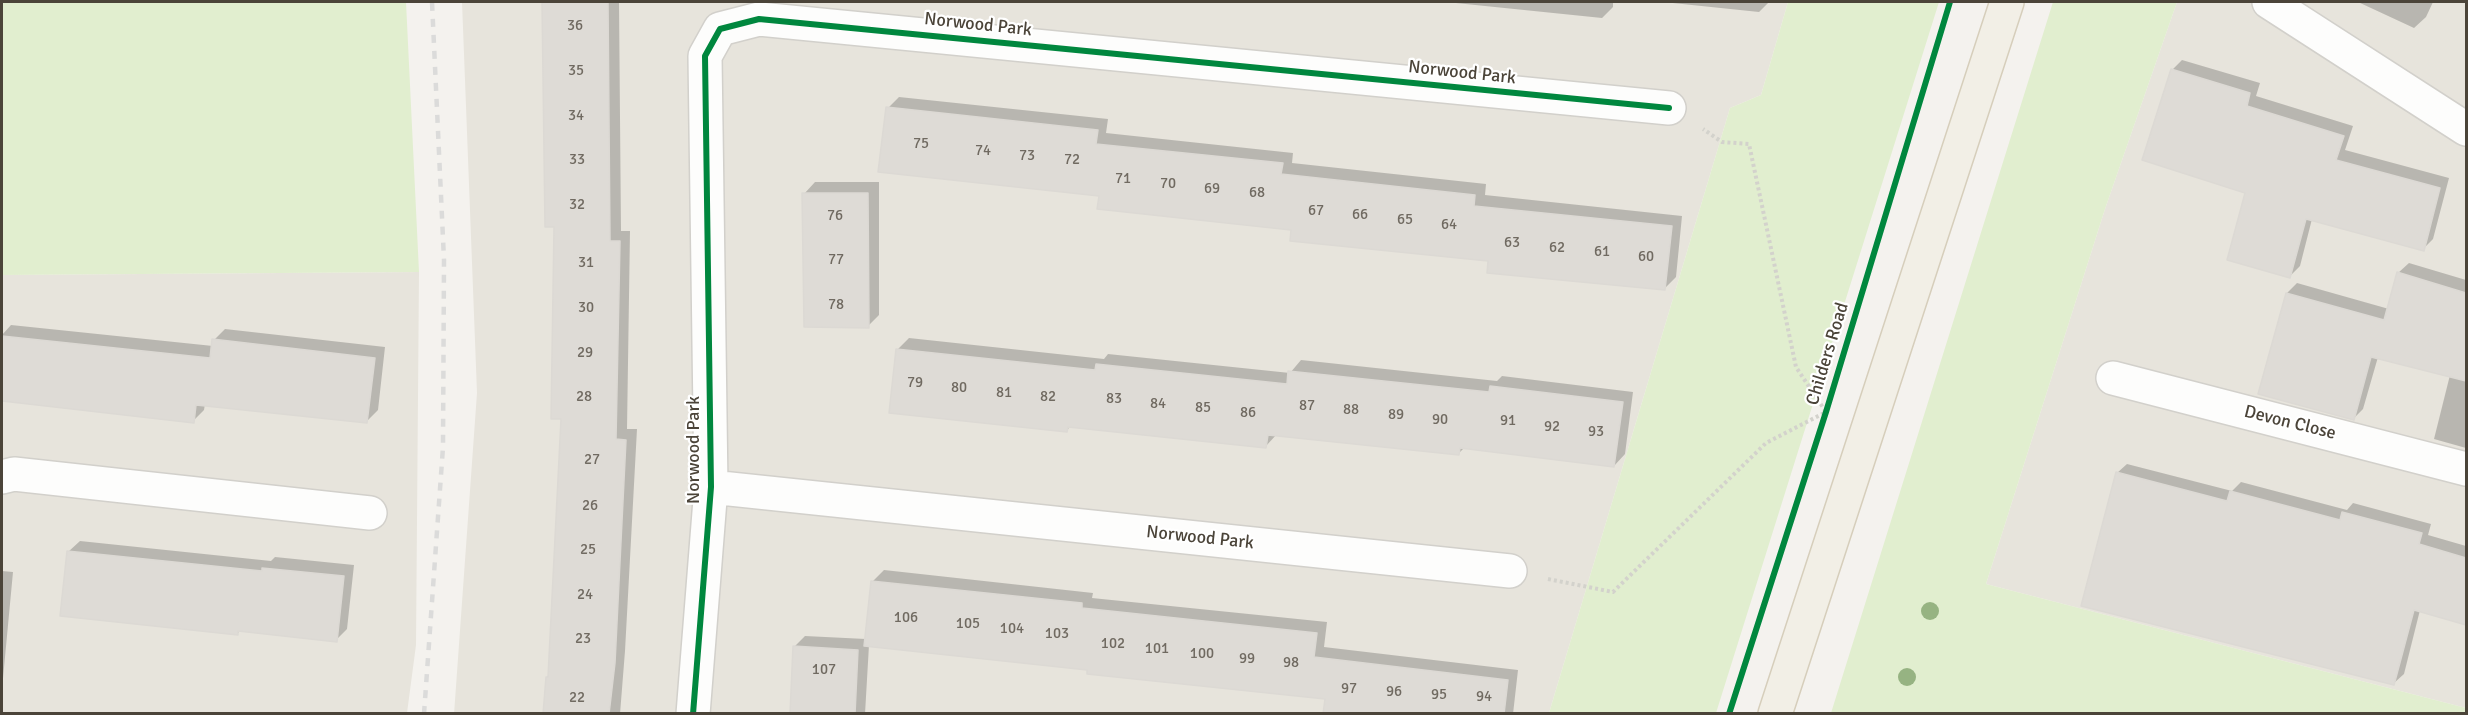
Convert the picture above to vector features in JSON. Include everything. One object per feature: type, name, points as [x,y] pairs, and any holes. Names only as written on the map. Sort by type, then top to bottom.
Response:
[{"type":"main road","points":[[1775,714],[2007,2]]},
{"type":"street","points":[[2269,2],[2466,129]]},
{"type":"street","name":"Norwood Park","points":[[693,714],[711,487],[705,56],[720,30],[759,19],[1669,108]]},
{"type":"street","name":"Devon Close","points":[[2113,378],[2466,469]]},
{"type":"street","points":[[2,477],[14,474],[370,513]]},
{"type":"street","name":"Norwood Park","points":[[711,487],[1510,572]]},
{"type":"path","points":[[1510,572],[1613,592],[1766,443],[1826,412],[1796,367],[1749,144],[1722,142],[1669,108]]},
{"type":"shaded area","points":[[462,2],[1788,2],[1761,95],[1730,108],[1549,713],[454,714],[477,393]]},
{"type":"shaded area","points":[[2177,2],[2466,2],[2466,708],[1986,584],[2105,209]]},
{"type":"shaded area","points":[[419,272],[416,645],[407,713],[2,713],[2,275]]},
{"type":"green space","points":[[2,2],[406,2],[419,272],[2,275]]},
{"type":"green space","points":[[1788,2],[1939,2],[1716,713],[1549,713],[1730,108],[1761,95]]},
{"type":"green space","points":[[2053,2],[2177,2],[2105,209],[1986,584],[2466,708],[2466,713],[1831,713]]},
{"type":"building","points":[[542,2],[608,2],[610,241],[620,241],[616,439],[626,440],[615,663],[609,714],[543,714],[546,677],[548,677],[561,419],[551,419],[554,227],[545,227]]},
{"type":"building","points":[[2171,69],[2250,93],[2247,106],[2344,136],[2336,160],[2440,188],[2424,251],[2306,219],[2290,278],[2227,260],[2245,193],[2142,160]]},
{"type":"building","points":[[886,107],[1098,130],[1096,144],[1283,163],[1281,174],[1475,195],[1474,206],[1672,226],[1665,290],[1487,273],[1488,261],[1290,241],[1291,230],[1097,209],[1099,196],[878,172]]},
{"type":"building","points":[[802,193],[868,193],[869,328],[804,327]]},
{"type":"building","points":[[2397,272],[2466,293],[2466,381],[2371,357],[2354,420],[2258,394],[2286,293],[2384,320]]},
{"type":"building","points":[[2,336],[210,358],[212,339],[375,358],[367,423],[196,405],[194,423],[2,401]]},
{"type":"building","points":[[896,349],[1095,370],[1096,364],[1287,384],[1288,371],[1489,392],[1490,386],[1623,402],[1614,467],[1460,448],[1459,455],[1268,435],[1266,448],[1068,427],[1067,432],[889,413]]},
{"type":"building","points":[[2116,472],[2227,501],[2230,491],[2340,520],[2342,512],[2422,533],[2419,544],[2466,558],[2466,625],[2414,610],[2394,685],[2081,606]]},
{"type":"building","points":[[67,551],[262,571],[262,568],[344,576],[337,642],[238,631],[238,635],[60,616]]},
{"type":"building","points":[[871,581],[1082,603],[1082,608],[1317,633],[1314,657],[1508,680],[1504,714],[1323,714],[1325,699],[1087,674],[1087,670],[864,646]]},
{"type":"building","points":[[793,646],[858,650],[855,714],[790,714]]},
{"type":"railway","points":[[424,714],[443,447],[444,260],[432,2]]},
{"type":"cycle path","name":"Childers Road","points":[[1729,714],[1826,412],[1950,2]]},
{"type":"cycle path","points":[[693,714],[711,487],[705,56],[720,29],[759,19],[1669,108]]}]
